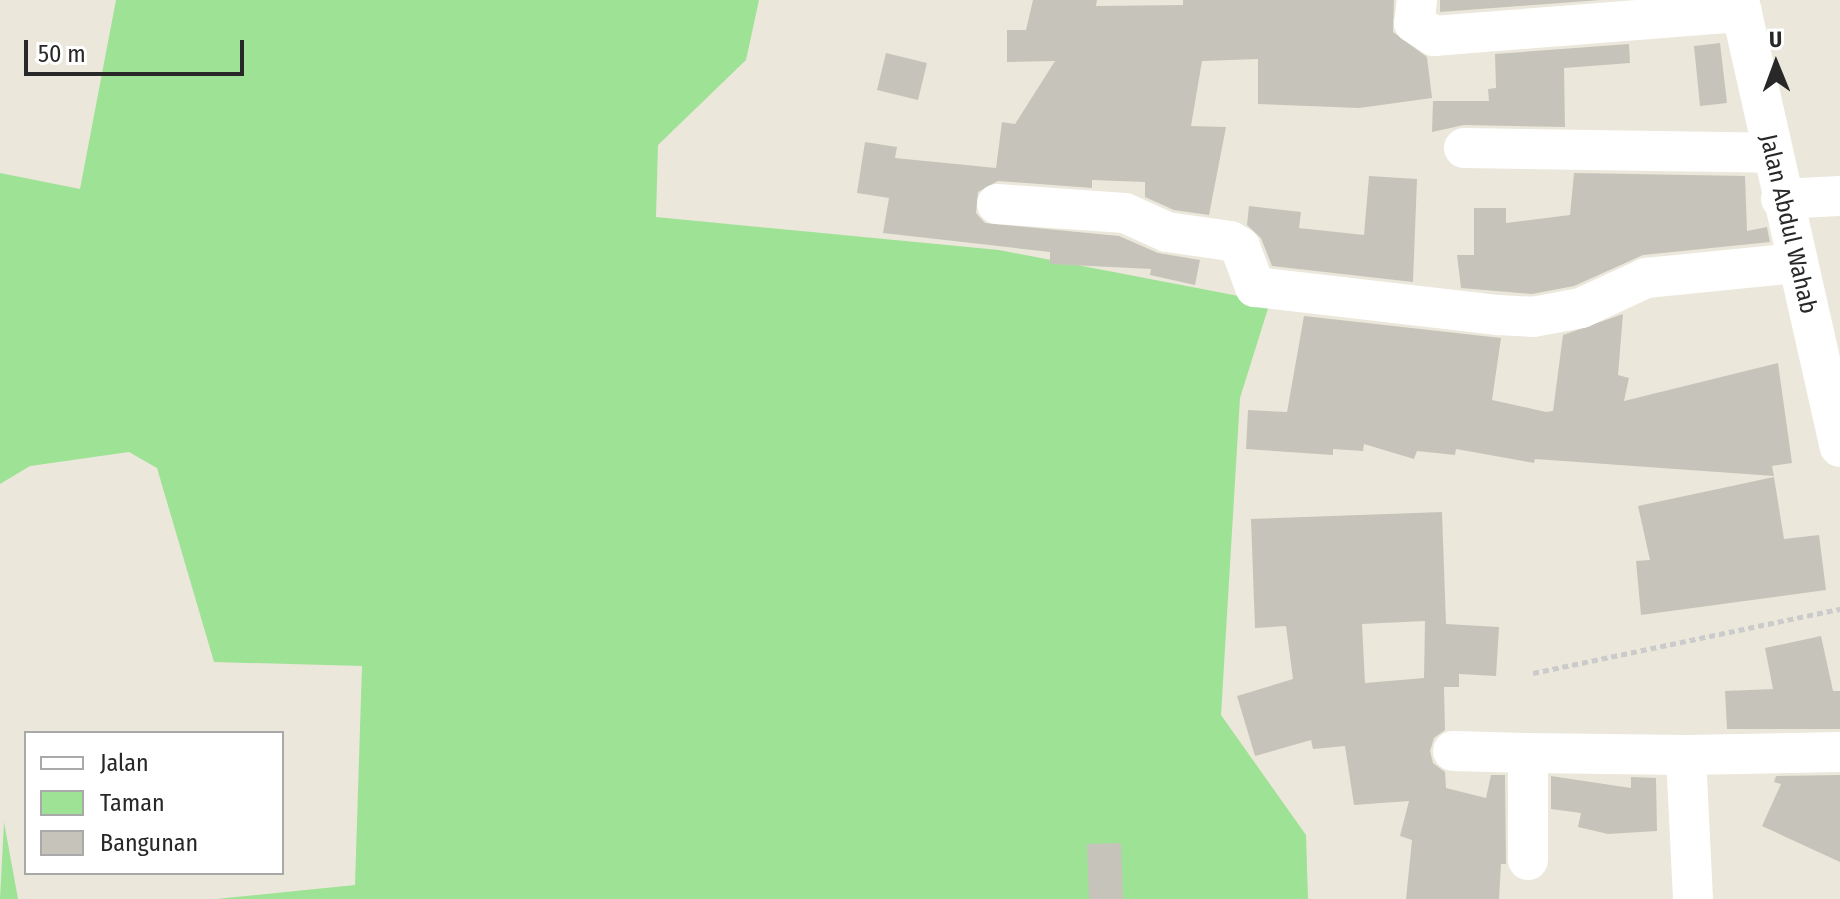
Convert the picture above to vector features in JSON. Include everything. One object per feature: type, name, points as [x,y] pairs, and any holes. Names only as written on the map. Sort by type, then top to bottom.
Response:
[{"type":"street","points":[[1417,0],[1414,23],[1434,36],[1740,6]]},
{"type":"street","name":"Jalan Abdul Wahab","points":[[1740,6],[1781,199],[1840,447]]},
{"type":"street","points":[[1464,148],[1772,153]]},
{"type":"street","points":[[1781,199],[1840,196]]},
{"type":"street","points":[[997,204],[1125,213],[1167,232],[1230,241],[1240,247],[1255,287],[1498,315],[1533,317],[1581,308],[1646,278],[1796,263]]},
{"type":"street","points":[[1453,751],[1686,755],[1840,752]]},
{"type":"street","points":[[1528,753],[1528,860]]},
{"type":"street","points":[[1686,755],[1693,899]]},
{"type":"path","points":[[1533,673],[1840,609]]},
{"type":"green space","points":[[116,0],[759,0],[746,60],[658,145],[656,217],[999,250],[1270,302],[1240,398],[1221,715],[1306,835],[1308,899],[216,899],[355,885],[362,666],[214,662],[157,468],[129,452],[30,466],[0,484],[0,173],[80,189]]},
{"type":"green space","points":[[4,822],[18,899],[0,899]]},
{"type":"building","points":[[1033,0],[1097,0],[1096,6],[1183,5],[1183,0],[1394,0],[1393,32],[1427,57],[1432,98],[1359,108],[1258,104],[1258,59],[1202,61],[1191,126],[1226,127],[1209,215],[1174,210],[1145,197],[1145,182],[1092,180],[1092,188],[998,181],[978,192],[976,213],[985,223],[1119,236],[1158,253],[1200,260],[1195,285],[1150,275],[1151,269],[1050,264],[1050,252],[883,233],[889,198],[857,193],[865,142],[897,147],[895,158],[996,168],[1002,122],[1015,124],[1055,61],[1007,62],[1007,30],[1026,30]]},
{"type":"building","points":[[1440,0],[1600,0],[1440,12]]},
{"type":"building","points":[[1720,43],[1727,103],[1700,106],[1694,46]]},
{"type":"building","points":[[1629,44],[1630,63],[1564,68],[1565,127],[1464,125],[1432,132],[1433,101],[1489,101],[1488,89],[1496,88],[1495,54]]},
{"type":"building","points":[[886,53],[927,63],[918,100],[877,90]]},
{"type":"building","points":[[1574,173],[1745,176],[1747,231],[1767,227],[1770,242],[1643,255],[1574,286],[1532,294],[1461,288],[1457,255],[1474,255],[1474,208],[1506,208],[1506,223],[1570,215]]},
{"type":"building","points":[[1369,176],[1417,179],[1413,282],[1272,266],[1261,238],[1247,225],[1249,206],[1301,212],[1299,228],[1364,235]]},
{"type":"building","points":[[1623,314],[1618,375],[1629,378],[1624,401],[1778,363],[1792,463],[1772,466],[1774,476],[1535,459],[1534,463],[1456,449],[1455,455],[1417,451],[1414,459],[1364,444],[1363,451],[1333,449],[1333,455],[1246,449],[1248,410],[1287,412],[1304,316],[1501,338],[1492,400],[1546,412],[1553,411],[1563,335]]},
{"type":"building","points":[[1774,477],[1784,539],[1819,535],[1826,590],[1641,615],[1636,561],[1650,560],[1638,506]]},
{"type":"building","points":[[1442,512],[1446,624],[1499,627],[1496,676],[1459,674],[1459,687],[1444,687],[1445,730],[1434,738],[1430,751],[1433,763],[1445,772],[1446,788],[1486,798],[1491,775],[1505,775],[1506,864],[1501,864],[1499,899],[1406,899],[1412,840],[1400,836],[1409,801],[1354,805],[1345,746],[1313,749],[1311,740],[1255,756],[1237,696],[1293,679],[1286,626],[1255,628],[1251,519]],"holes":[[[1425,621],[1424,678],[1365,683],[1362,624]]]},
{"type":"building","points":[[1821,636],[1833,691],[1840,691],[1840,729],[1727,729],[1725,691],[1773,689],[1765,648]]},
{"type":"building","points":[[1840,775],[1840,862],[1762,826],[1781,784],[1774,782],[1776,776]]},
{"type":"building","points":[[1551,776],[1631,788],[1631,777],[1656,778],[1657,831],[1608,834],[1578,827],[1581,813],[1551,809]]},
{"type":"building","points":[[1121,843],[1123,899],[1089,899],[1087,844]]}]
